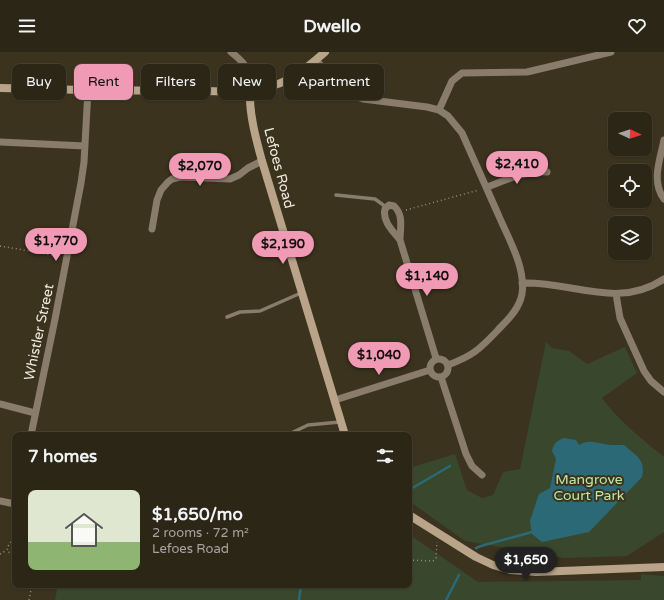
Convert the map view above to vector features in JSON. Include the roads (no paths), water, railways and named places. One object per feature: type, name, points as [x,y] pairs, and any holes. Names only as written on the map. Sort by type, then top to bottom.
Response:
[{"type":"street","points":[[231,52],[245,64]]},
{"type":"street","points":[[276,85],[300,73],[325,52]]},
{"type":"street","points":[[439,110],[452,81],[462,73],[527,72],[611,52]]},
{"type":"street","points":[[316,60],[341,88],[356,98],[427,107],[439,110],[448,116],[459,127],[486,188],[518,262],[522,283],[522,294],[515,311],[489,340],[472,355],[448,365]]},
{"type":"street","points":[[0,88],[74,90]]},
{"type":"street","points":[[133,90],[218,91]]},
{"type":"street","name":"Whistler Street","points":[[32,432],[81,183],[87,100]]},
{"type":"street","name":"Lefoes Road","points":[[250,100],[262,161],[345,432]]},
{"type":"street","points":[[664,140],[657,175],[657,184],[660,194],[664,199]]},
{"type":"street","points":[[0,142],[85,146]]},
{"type":"street","points":[[152,229],[157,200],[168,182],[181,176],[230,178],[239,175],[248,168],[262,161]]},
{"type":"street","points":[[486,188],[527,173],[538,171],[547,172]]},
{"type":"street","points":[[400,240],[388,225],[384,214],[386,207],[391,205],[394,206],[399,212],[401,224],[400,240],[436,358]]},
{"type":"street","points":[[522,283],[545,283],[583,291],[616,294],[633,293],[652,286],[664,279]]},
{"type":"street","points":[[616,294],[620,318],[641,365],[651,381],[664,392]]},
{"type":"street","points":[[441,377],[433,375],[430,370],[431,362],[436,358],[442,359],[448,365]]},
{"type":"street","points":[[441,377],[446,373],[448,365]]},
{"type":"street","points":[[335,400],[430,370]]},
{"type":"street","points":[[441,377],[466,454],[472,466],[482,475]]},
{"type":"street","points":[[0,404],[35,413]]},
{"type":"street","points":[[0,501],[12,503]]},
{"type":"street","points":[[412,517],[483,561],[502,568],[519,571],[544,572],[664,567]]},
{"type":"lane","points":[[336,195],[375,199],[386,207]]},
{"type":"lane","points":[[227,317],[240,312],[260,311],[302,293]]},
{"type":"lane","points":[[293,432],[308,425],[342,422]]},
{"type":"water","points":[[564,438],[576,440],[579,445],[587,442],[595,442],[611,445],[624,445],[639,458],[643,466],[642,477],[589,532],[542,542],[532,534],[530,521],[539,494],[550,488],[556,459],[552,451],[554,446],[557,441]]},
{"type":"waterway","points":[[412,488],[450,466]]},
{"type":"waterway","points":[[476,548],[532,532]]},
{"type":"waterway","points":[[446,600],[459,575]]},
{"type":"waterway","points":[[299,600],[301,588]]},
{"type":"park label","name":"Mangrove Court Park","points":[[589,488]]}]
